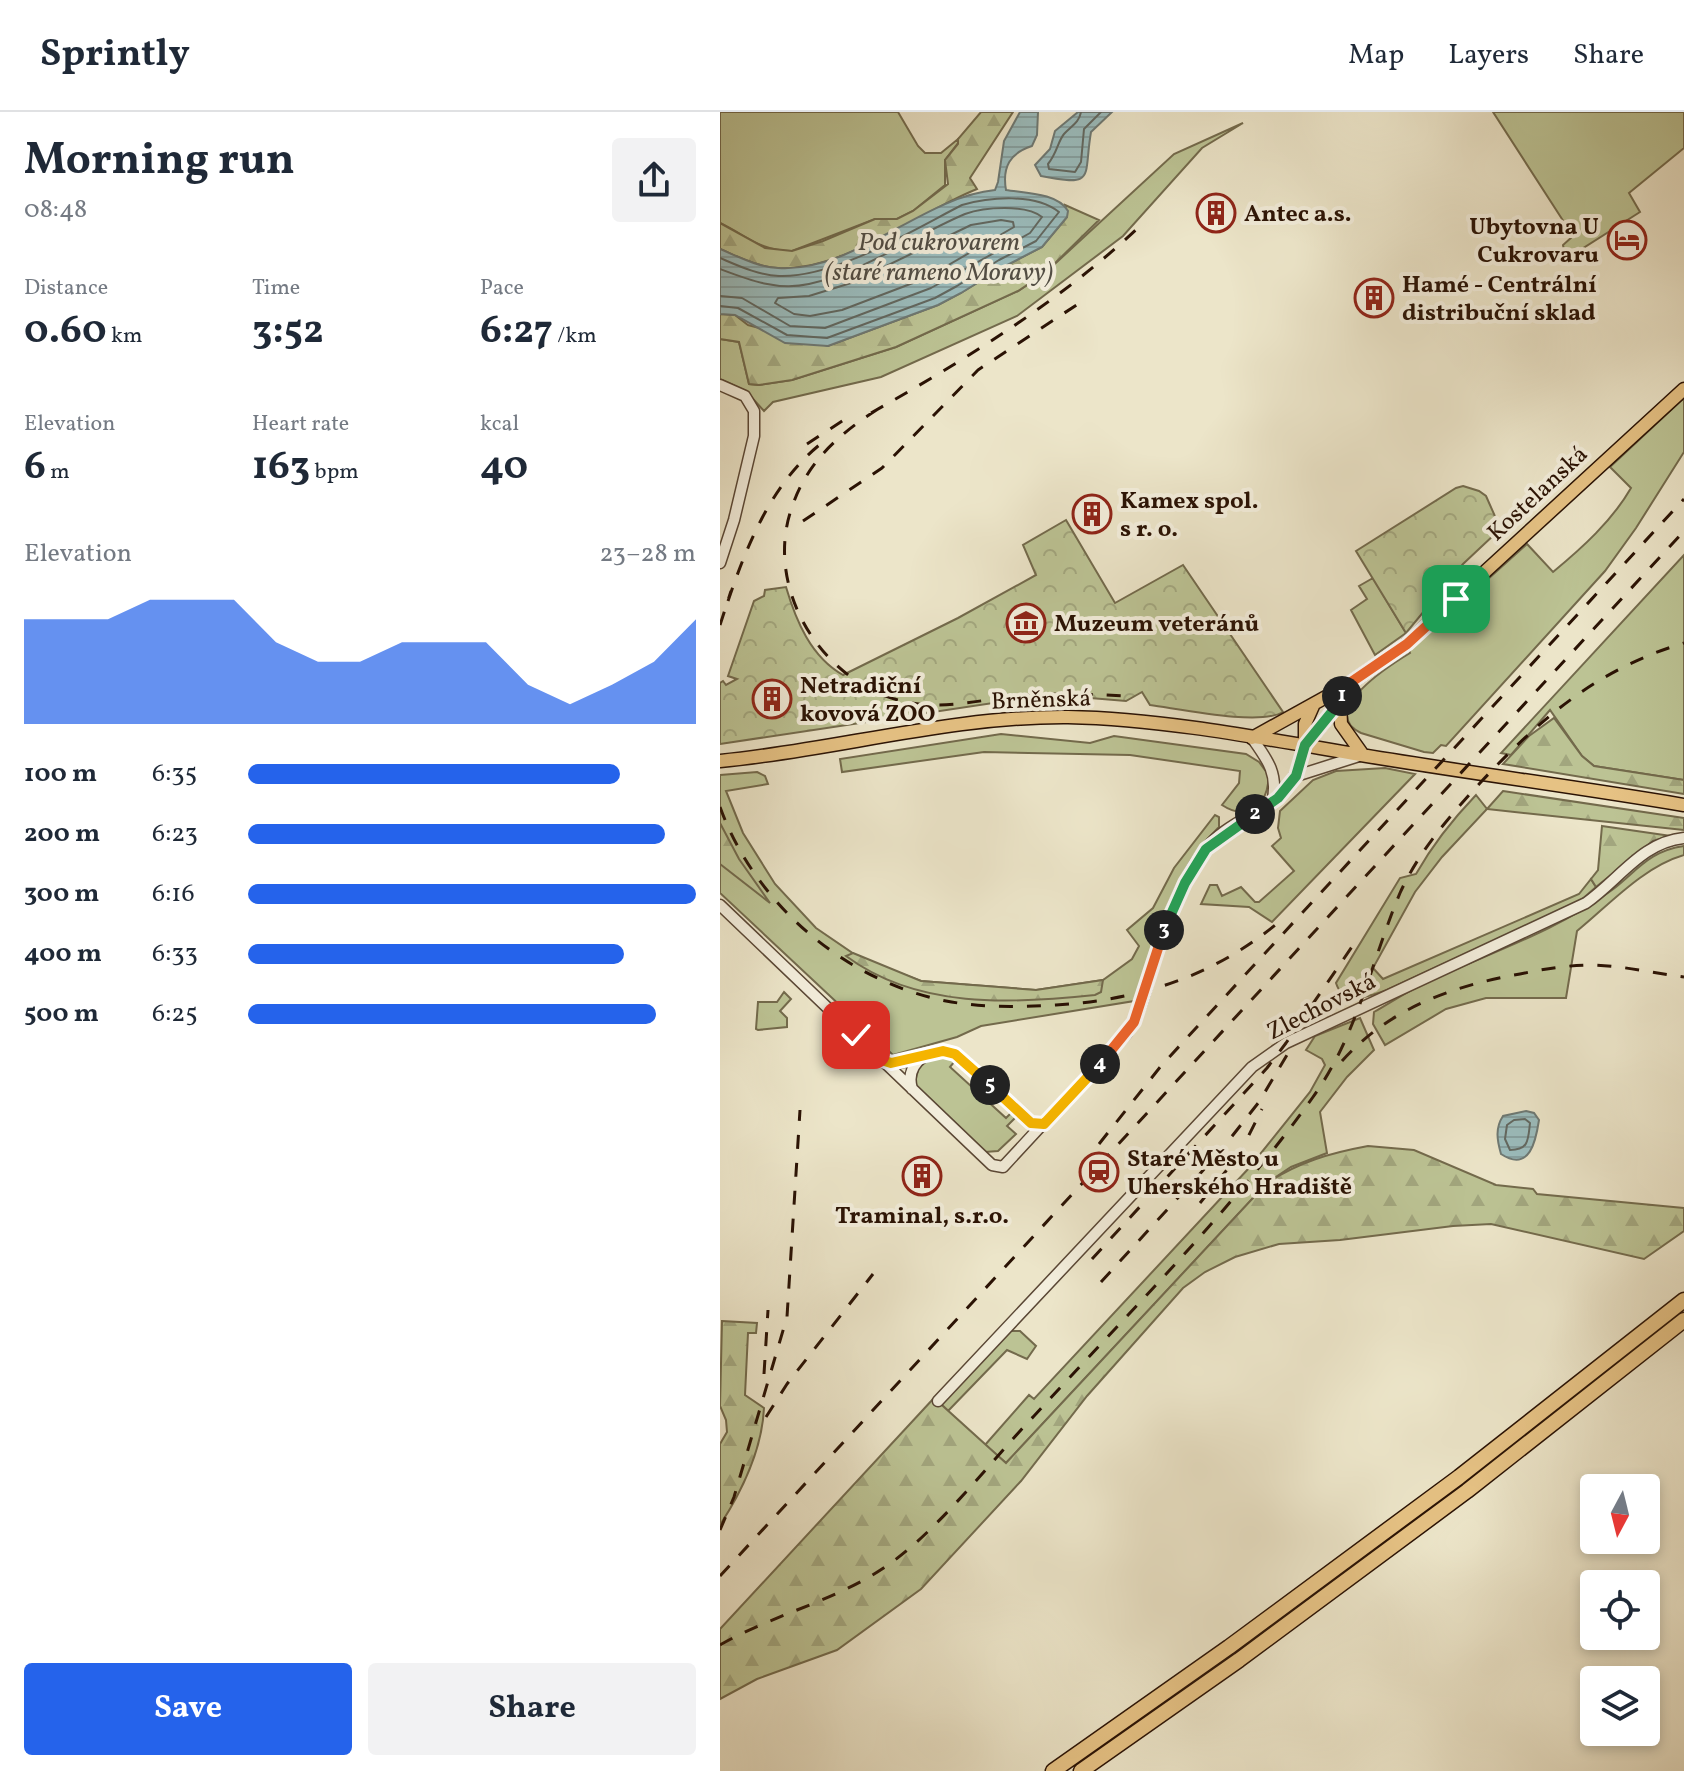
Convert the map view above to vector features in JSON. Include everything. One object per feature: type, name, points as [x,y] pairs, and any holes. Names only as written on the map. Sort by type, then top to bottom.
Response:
[{"type":"highway","points":[[1053,1771],[1447,1487],[1684,1300]]},
{"type":"highway","points":[[1081,1771],[1239,1660],[1467,1491],[1684,1320]]},
{"type":"main road","name":"Kostelanská","points":[[1252,738],[1344,687],[1407,644],[1684,389]]},
{"type":"main road","points":[[1344,687],[1340,702],[1342,727],[1363,755]]},
{"type":"main road","points":[[1305,745],[1340,702]]},
{"type":"main road","points":[[1305,745],[1305,724],[1314,705]]},
{"type":"main road","name":"Brněnská","points":[[720,761],[941,727],[1039,718],[1117,720],[1305,745],[1684,805]]},
{"type":"street","points":[[720,385],[745,396],[751,403],[755,417],[754,436],[734,520],[720,563]]},
{"type":"street","points":[[1252,738],[1273,770],[1275,784],[1272,803]]},
{"type":"street","points":[[720,905],[989,1163],[1003,1167],[1124,1037],[1134,1022],[1171,914],[1200,858],[1212,842],[1272,803],[1296,776],[1305,745]]},
{"type":"street","points":[[1296,776],[1363,755]]},
{"type":"street","name":"Zlechovská","points":[[938,1401],[1252,1067],[1286,1043],[1586,903],[1604,891],[1652,847],[1670,839],[1684,838]]},
{"type":"street","points":[[882,1060],[899,1063],[943,1051],[955,1054],[1031,1123],[1044,1124]]},
{"type":"street","points":[[913,1091],[910,1079],[913,1069],[925,1056]]},
{"type":"green space","points":[[720,112],[898,112],[925,153],[941,153],[958,139],[958,143],[945,160],[945,185],[913,211],[897,219],[875,219],[792,251],[781,250],[762,246],[720,223]]},
{"type":"green space","points":[[981,112],[1013,112],[970,178],[977,189],[854,251],[803,267],[763,266],[720,249],[720,223],[765,248],[792,251],[875,219],[897,219],[913,211],[948,184],[945,160]]},
{"type":"green space","points":[[1493,112],[1684,112],[1684,148],[1629,193],[1640,212],[1566,259],[1563,245],[1573,236]]},
{"type":"green space","points":[[1243,123],[1202,148],[1123,236],[1017,316],[881,377],[773,402],[764,411],[746,391],[720,379],[720,339],[739,342],[749,384],[792,380],[896,347],[1018,291],[1045,273],[1174,154]]},
{"type":"green space","points":[[1065,205],[1099,220],[1045,273],[1018,291],[896,347],[792,380],[759,385],[749,384],[739,342],[720,339],[720,314],[735,315],[748,325],[828,346],[938,305],[1042,247],[1067,217]]},
{"type":"green space","points":[[1684,398],[1684,452],[1636,528],[1605,571],[1446,746],[1441,745],[1433,753],[1424,752],[1361,733],[1349,724],[1347,713],[1362,689],[1410,653],[1409,650],[1527,544],[1553,572],[1585,544],[1606,523],[1631,488],[1610,467]]},
{"type":"green space","points":[[1463,486],[1486,496],[1498,523],[1496,533],[1463,564],[1406,633],[1356,551]]},
{"type":"green space","points":[[1066,520],[1115,603],[1183,565],[1283,712],[1257,717],[1199,713],[1150,705],[1142,692],[1126,701],[1078,697],[1026,698],[720,744],[720,683],[723,681],[726,685],[737,679],[728,676],[754,601],[764,596],[765,590],[786,587],[806,637],[822,658],[843,675],[1036,575],[1023,545]]},
{"type":"green space","points":[[1684,555],[1684,780],[1594,766],[1582,756],[1550,710],[1511,755],[1501,753]]},
{"type":"green space","points":[[1373,578],[1406,633],[1375,655],[1351,610],[1367,599],[1359,586]]},
{"type":"green space","points":[[1554,718],[1582,756],[1594,766],[1684,780],[1684,794],[1503,764],[1529,736]]},
{"type":"green space","points":[[1001,734],[1090,743],[1114,736],[1246,754],[1265,770],[1268,769],[1267,790],[1258,806],[1242,812],[1233,810],[1222,805],[1239,783],[1240,771],[1130,755],[984,752],[842,772],[840,759]]},
{"type":"green space","points":[[1385,768],[1415,774],[1272,922],[1249,907],[1201,904],[1210,885],[1217,885],[1222,896],[1241,887],[1255,902],[1259,902],[1294,871],[1272,846],[1281,838],[1278,828],[1280,811],[1313,780],[1336,771]]},
{"type":"green space","points":[[757,772],[765,776],[768,784],[726,791],[743,833],[775,884],[816,928],[860,958],[921,981],[1036,990],[1103,980],[1132,959],[1139,946],[1127,930],[1153,908],[1174,868],[1215,815],[1219,817],[1219,827],[1199,848],[1169,903],[1134,1001],[981,1026],[957,1037],[893,1055],[720,893],[720,775]]},
{"type":"green space","points":[[1503,791],[1684,818],[1684,830],[1487,809]]},
{"type":"green space","points":[[1476,795],[1487,809],[1442,857],[1415,892],[1373,968],[1383,979],[1579,894],[1591,879],[1596,887],[1580,901],[1387,990],[1357,998],[1345,995],[1336,983],[1400,878],[1416,874],[1444,832]]},
{"type":"green space","points":[[720,823],[739,859],[770,903],[720,864]]},
{"type":"green space","points":[[1602,826],[1671,836],[1653,841],[1596,887],[1591,879],[1598,870]]},
{"type":"green space","points":[[1684,846],[1684,855],[1641,877],[1577,931],[1566,998],[1486,998],[1446,1009],[1385,1045],[1373,1024],[1374,1012],[1423,984],[1568,918],[1612,890],[1653,857]]},
{"type":"green space","points":[[853,953],[921,981],[1036,990],[1103,980],[1101,992],[1095,995],[1031,1000],[966,999],[903,986],[846,956]]},
{"type":"green space","points":[[784,992],[791,999],[780,1011],[787,1018],[787,1027],[756,1029],[758,1002],[777,1002]]},
{"type":"green space","points":[[1360,1018],[1374,1050],[1347,1077],[1320,1112],[1327,1153],[1291,1167],[1267,1183],[1006,1463],[985,1445],[1029,1395],[1034,1399],[1249,1168],[1310,1092],[1325,1065],[1322,1059],[1306,1050],[1315,1036]]},
{"type":"green space","points":[[946,1057],[955,1061],[950,1067],[1006,1118],[1011,1113],[1016,1117],[1007,1126],[1016,1134],[998,1151],[985,1152],[918,1091],[915,1082],[919,1066],[933,1058]]},
{"type":"green space","points":[[1368,1146],[1414,1150],[1496,1185],[1533,1189],[1537,1194],[1684,1208],[1684,1231],[1644,1259],[1491,1224],[1279,1244],[1235,1257],[1205,1272],[1183,1288],[1087,1396],[1021,1481],[921,1589],[837,1650],[757,1679],[720,1699],[720,1629],[934,1398],[1006,1463],[1267,1183],[1315,1159]]},
{"type":"green space","points":[[722,1321],[757,1323],[756,1333],[748,1333],[745,1395],[764,1408],[750,1470],[720,1525],[720,1444],[727,1432],[720,1406]]},
{"type":"green space","points":[[1010,1331],[1020,1331],[1036,1346],[1027,1359],[1007,1350],[948,1411],[940,1403]]},
{"type":"water","name":"Pod cukrovarem (staré rameno Moravy)","points":[[1020,112],[1038,112],[1037,135],[1032,146],[1009,162],[1005,174],[1006,190],[1049,197],[1068,211],[1067,217],[1042,247],[938,305],[828,346],[785,343],[735,315],[720,314],[720,249],[771,267],[806,266],[834,259],[861,247],[941,206],[995,190],[1004,141]]},
{"type":"water","points":[[1078,112],[1112,112],[1091,132],[1084,175],[1071,180],[1041,176],[1035,165],[1050,149],[1055,131]]},
{"type":"water","points":[[1526,1111],[1534,1113],[1539,1120],[1536,1136],[1525,1157],[1511,1159],[1501,1154],[1499,1125],[1503,1116]]},
{"type":"railway","points":[[871,413],[1011,328],[1078,279],[1140,226]]},
{"type":"railway","points":[[803,521],[882,468],[978,370],[1081,302]]},
{"type":"railway","points":[[878,409],[826,450],[806,476],[792,507],[785,538],[786,569],[793,599],[806,627],[824,653],[847,674],[873,691],[917,704],[959,704],[1044,694],[1126,696]]},
{"type":"railway","points":[[807,444],[853,414]]},
{"type":"railway","points":[[728,601],[764,514],[790,475],[823,442]]},
{"type":"railway","points":[[1099,1144],[1161,1066],[1684,499]]},
{"type":"railway","points":[[720,1576],[1684,531]]},
{"type":"railway","points":[[720,625],[731,591]]},
{"type":"railway","points":[[720,1645],[863,1581],[902,1554],[942,1518],[1214,1221],[1313,1097],[1352,1024],[1400,893],[1425,849],[1457,809],[1525,738],[1572,699],[1624,667],[1684,643]]},
{"type":"railway","points":[[720,807],[756,875],[780,906],[808,933],[873,976],[909,991],[946,1001],[1001,1006],[1056,1005],[1147,991],[1175,982],[1229,957],[1280,921]]},
{"type":"railway","points":[[1092,1259],[1267,1068],[1358,938]]},
{"type":"railway","points":[[1342,1061],[1401,1013],[1470,985],[1556,968],[1593,965],[1684,977]]},
{"type":"railway","points":[[1101,1282],[1218,1154],[1259,1102],[1290,1050]]},
{"type":"railway","points":[[1200,1203],[1239,1155],[1262,1109]]},
{"type":"railway","points":[[720,1530],[734,1497],[787,1317],[800,1110]]},
{"type":"railway","points":[[766,1417],[787,1384],[873,1274]]},
{"type":"railway","points":[[764,1374],[768,1310]]},
{"type":"place","name":"Antec a.s.","points":[[1216,213]]},
{"type":"place","name":"Ubytovna U Cukrovaru","points":[[1627,240]]},
{"type":"place","name":"Hamé - Centrální distribuční sklad","points":[[1374,298]]},
{"type":"place","name":"Kamex spol. s r. o.","points":[[1092,514]]},
{"type":"place","name":"Muzeum veteránů","points":[[1026,623]]},
{"type":"place","name":"Netradiční kovová ZOO","points":[[772,699]]},
{"type":"place","name":"Staré Město u Uherského Hradiště","points":[[1099,1172]]},
{"type":"place","name":"Traminal, s.r.o.","points":[[922,1176]]},
{"type":"route","points":[[856,1035],[882,1060],[891,1063],[943,1051],[955,1054],[1031,1123],[1044,1124],[1124,1037],[1134,1022],[1171,914],[1192,869],[1206,849],[1272,803],[1284,791],[1296,776],[1305,745],[1340,702],[1344,687],[1407,644],[1456,599]]}]
